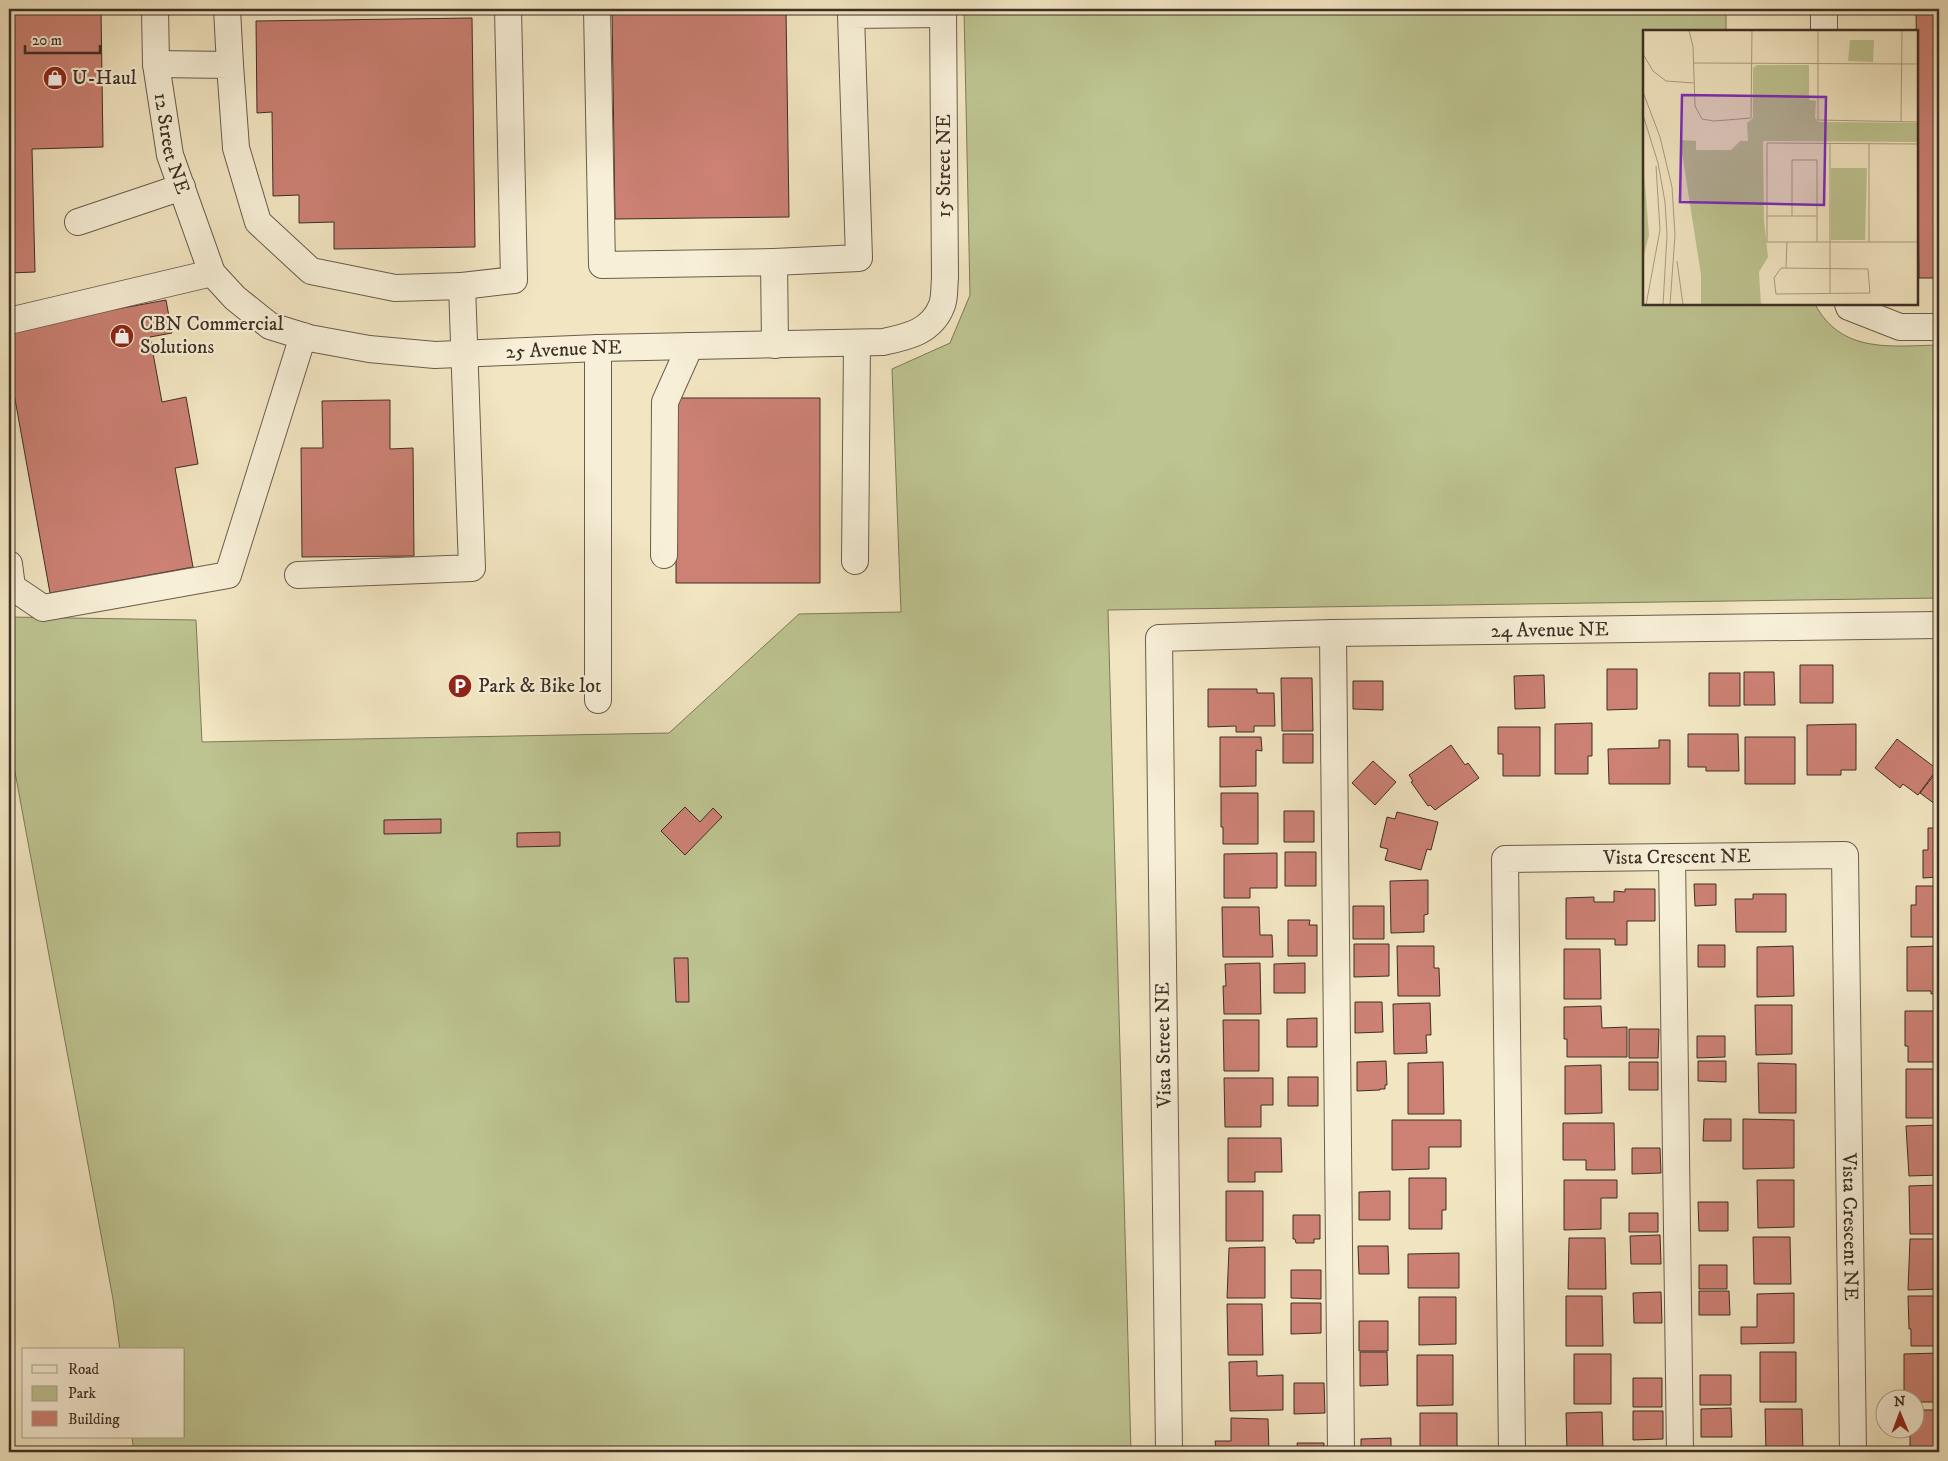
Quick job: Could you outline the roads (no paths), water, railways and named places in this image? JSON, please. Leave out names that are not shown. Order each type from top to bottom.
[{"type":"street","name":"12 Street NE","points":[[156,9],[156,64],[170,155],[212,274]]},
{"type":"street","points":[[226,9],[236,148],[258,222],[310,271],[395,288],[462,286],[514,280],[508,9]]},
{"type":"street","points":[[597,9],[602,266],[859,258],[851,15],[885,12],[943,12]]},
{"type":"street","points":[[1824,9],[1824,30]]},
{"type":"street","name":"15 Street NE","points":[[934,321],[943,304],[945,278],[943,12]]},
{"type":"street","points":[[156,64],[230,65]]},
{"type":"street","points":[[78,222],[182,187]]},
{"type":"street","points":[[774,262],[776,344]]},
{"type":"street","points":[[9,321],[212,274]]},
{"type":"street","name":"25 Avenue NE","points":[[212,274],[235,298],[270,326],[303,336],[368,349],[435,355],[598,348],[882,342],[910,337],[934,321]]},
{"type":"street","points":[[298,575],[472,568],[462,286]]},
{"type":"street","points":[[1848,305],[1900,327],[1939,327]]},
{"type":"street","points":[[9,564],[12,587],[43,608],[228,575],[303,336]]},
{"type":"street","points":[[855,561],[857,343]]},
{"type":"street","points":[[664,555],[665,402],[690,346]]},
{"type":"street","points":[[598,348],[598,700]]},
{"type":"street","name":"24 Avenue NE","points":[[1159,638],[1333,633],[1939,625]]},
{"type":"street","points":[[1333,633],[1341,1452]]},
{"type":"street","name":"Vista Street NE","points":[[1159,638],[1169,1452]]},
{"type":"street","name":"Vista Crescent NE","points":[[1512,1452],[1505,859],[1845,854],[1853,1452]]},
{"type":"street","points":[[1672,857],[1680,1452]]},
{"type":"place","name":"U-Haul","points":[[55,78]]},
{"type":"place","name":"CBN Commercial Solutions","points":[[122,336]]},
{"type":"place","name":"Park & Bike lot","points":[[460,686]]}]
